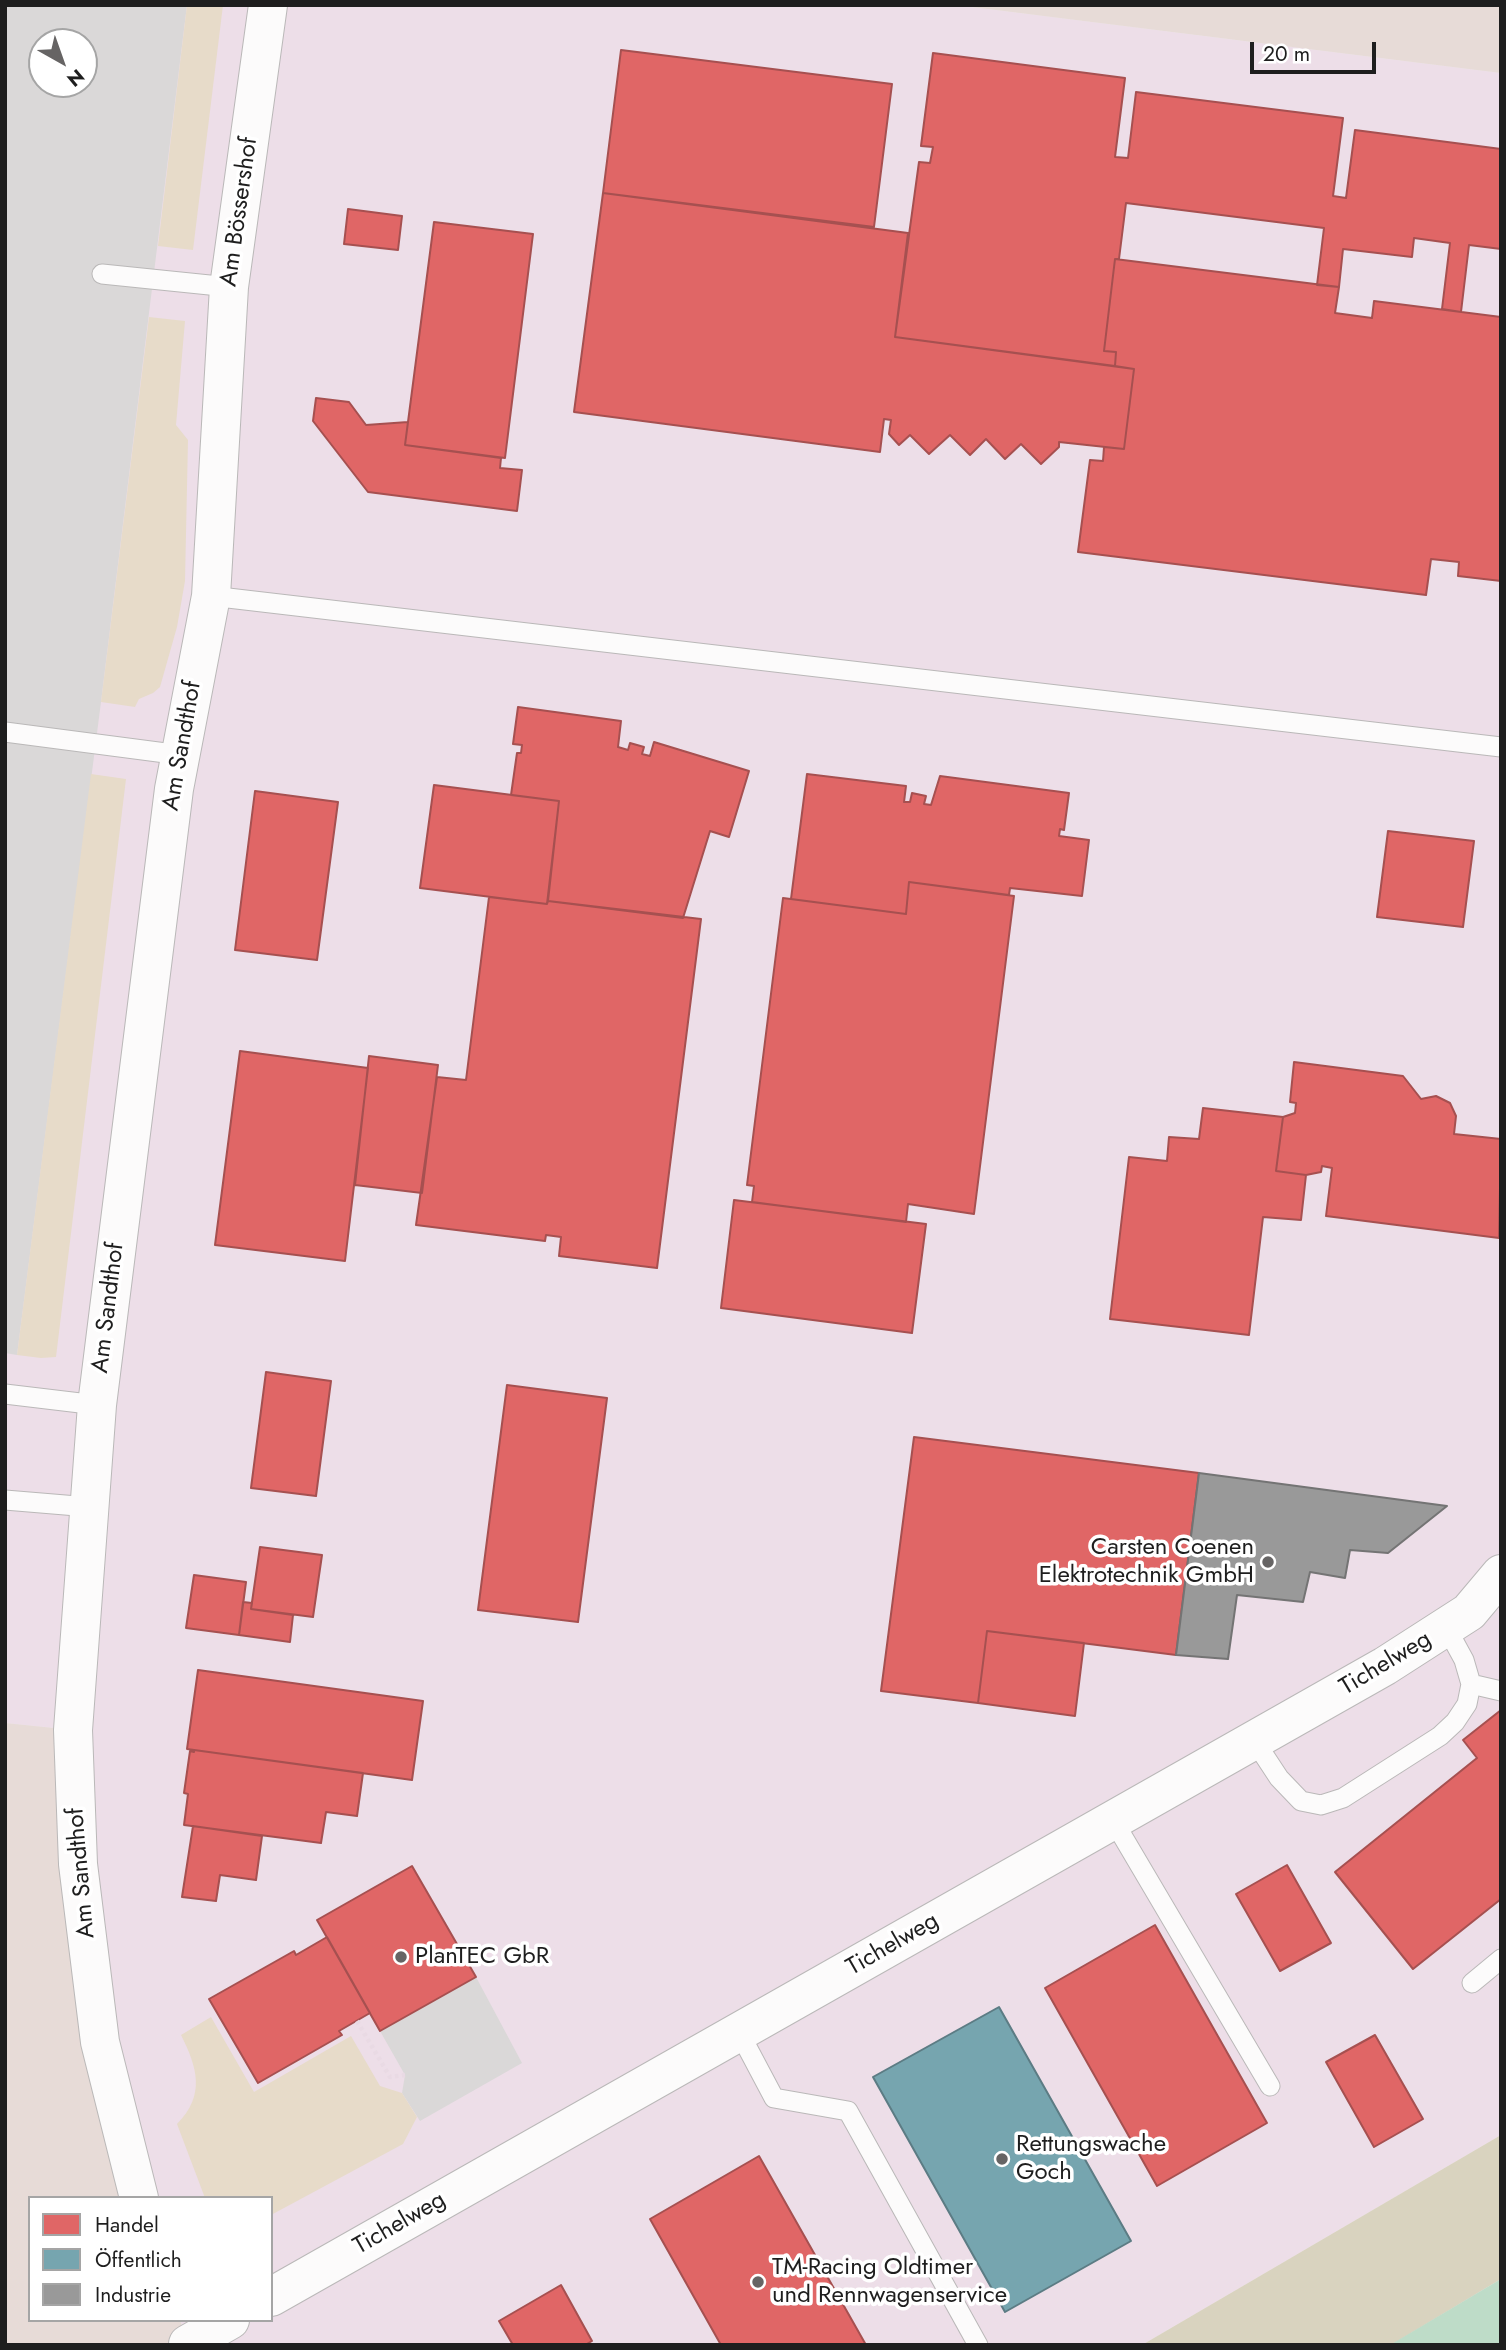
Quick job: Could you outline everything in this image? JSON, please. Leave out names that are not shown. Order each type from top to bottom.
[{"type":"street","name":"Am Bössershof","points":[[220,419],[229,287],[268,5]]},
{"type":"street","name":"Am Sandthof","points":[[138,2196],[100,2042],[78,1864],[73,1730],[97,1405],[174,789],[211,596],[220,419]]},
{"type":"street","name":"Tichelweg","points":[[273,2296],[1385,1666],[1469,1612],[1501,1574]]},
{"type":"street","points":[[186,2336],[224,2322]]},
{"type":"lane","points":[[102,274],[229,287]]},
{"type":"lane","points":[[211,596],[1501,747]]},
{"type":"lane","points":[[5,732],[181,755]]},
{"type":"lane","points":[[5,1394],[97,1405]]},
{"type":"lane","points":[[5,1500],[89,1507]]},
{"type":"lane","points":[[1254,1740],[1279,1778],[1301,1801],[1321,1805],[1343,1798],[1440,1736],[1455,1722],[1467,1704],[1471,1684],[1464,1660],[1446,1627]]},
{"type":"lane","points":[[1471,1684],[1501,1691]]},
{"type":"lane","points":[[1113,1820],[1270,2086]]},
{"type":"lane","points":[[1472,1983],[1501,1959]]},
{"type":"lane","points":[[739,2032],[774,2098],[848,2110],[978,2345]]},
{"type":"path","points":[[357,2021],[390,2077],[405,2076]]},
{"type":"shaded area","points":[[5,5],[956,5],[1501,73],[1501,2135],[1142,2345],[186,2345],[188,2343],[181,2322],[273,2322],[273,2196],[139,2196],[73,1730],[5,1723]]},
{"type":"shaded area","points":[[5,5],[187,5],[101,702],[17,1355],[5,1353]]},
{"type":"shaded area","points":[[187,5],[223,5],[193,250],[158,246]]},
{"type":"shaded area","points":[[956,5],[1501,5],[1501,73]]},
{"type":"shaded area","points":[[149,317],[185,321],[176,425],[188,440],[185,581],[177,627],[160,687],[139,699],[135,707],[101,702]]},
{"type":"shaded area","points":[[91,774],[126,779],[56,1357],[41,1358],[17,1355]]},
{"type":"shaded area","points":[[5,1723],[73,1730],[139,2196],[28,2196],[28,2322],[181,2322],[188,2344],[5,2345]]},
{"type":"shaded area","points":[[476,1977],[522,2063],[420,2121],[402,2093],[405,2075],[380,2031]]},
{"type":"shaded area","points":[[211,2017],[254,2092],[351,2036],[380,2086],[402,2093],[417,2117],[403,2144],[273,2214],[273,2196],[204,2196],[177,2124],[192,2102],[196,2081],[191,2058],[181,2035]]},
{"type":"shaded area","points":[[1501,2135],[1501,2279],[1391,2345],[1142,2345]]},
{"type":"shaded area","points":[[1501,2279],[1501,2345],[1390,2345]]},
{"type":"building: Handel","points":[[621,50],[892,84],[874,227],[603,193]]},
{"type":"building: Handel","points":[[933,53],[1125,78],[1115,157],[1128,158],[1136,92],[1343,118],[1333,196],[1346,198],[1355,130],[1501,149],[1501,249],[1469,245],[1461,312],[1442,309],[1450,243],[1414,238],[1412,257],[1343,249],[1339,287],[1317,285],[1324,228],[1126,203],[1119,259],[1115,259],[1104,351],[1116,352],[1115,366],[895,337],[919,162],[930,163],[933,147],[921,146]]},
{"type":"building: Handel","points":[[603,193],[908,233],[895,337],[1134,369],[1124,449],[1059,442],[1059,447],[1041,464],[1021,444],[1005,459],[986,439],[970,455],[950,435],[929,454],[910,435],[899,445],[889,434],[891,420],[884,419],[880,452],[574,412]]},
{"type":"building: Handel","points":[[348,209],[402,216],[398,250],[344,244]]},
{"type":"building: Handel","points":[[434,222],[533,234],[505,458],[405,445]]},
{"type":"building: Handel","points":[[1115,259],[1339,287],[1335,313],[1372,318],[1374,301],[1501,317],[1501,581],[1458,576],[1459,562],[1431,559],[1426,595],[1078,552],[1090,460],[1103,461],[1104,447],[1124,449],[1134,369],[1115,366],[1116,352],[1104,351]]},
{"type":"building: Handel","points":[[316,398],[349,402],[366,425],[408,422],[405,445],[501,458],[500,468],[522,470],[517,511],[368,492],[313,421]]},
{"type":"building: Handel","points":[[518,707],[621,721],[618,747],[628,750],[630,743],[644,747],[642,754],[650,756],[654,742],[749,771],[729,837],[710,831],[683,918],[548,901],[559,801],[511,795],[517,753],[521,753],[522,745],[513,744]]},
{"type":"building: Handel","points":[[807,774],[906,786],[904,802],[910,802],[912,793],[926,796],[924,804],[931,805],[940,776],[1069,793],[1064,830],[1060,829],[1059,836],[1089,840],[1082,896],[1010,888],[1009,895],[909,882],[906,914],[791,899]]},
{"type":"building: Handel","points":[[434,785],[559,801],[547,904],[420,888]]},
{"type":"building: Handel","points":[[255,791],[338,802],[317,960],[235,950]]},
{"type":"building: Handel","points":[[1388,831],[1474,841],[1463,927],[1377,917]]},
{"type":"building: Handel","points":[[909,882],[1014,896],[974,1214],[908,1204],[906,1222],[752,1202],[754,1186],[747,1185],[783,898],[906,914]]},
{"type":"building: Handel","points":[[489,897],[547,904],[548,901],[701,919],[657,1268],[559,1256],[561,1237],[546,1235],[545,1241],[416,1225],[437,1077],[466,1080]]},
{"type":"building: Handel","points":[[240,1051],[368,1068],[345,1261],[215,1245]]},
{"type":"building: Handel","points":[[369,1056],[438,1065],[422,1193],[355,1185]]},
{"type":"building: Handel","points":[[1294,1062],[1403,1076],[1421,1099],[1436,1096],[1450,1103],[1456,1116],[1454,1134],[1501,1139],[1499,1238],[1326,1216],[1332,1168],[1322,1166],[1321,1172],[1306,1175],[1276,1171],[1283,1117],[1295,1113],[1296,1103],[1290,1102]]},
{"type":"building: Handel","points":[[1203,1108],[1283,1117],[1276,1171],[1306,1175],[1301,1220],[1263,1217],[1249,1335],[1110,1319],[1129,1157],[1167,1161],[1169,1137],[1199,1139]]},
{"type":"building: Handel","points":[[734,1200],[926,1224],[912,1333],[721,1308]]},
{"type":"building: Handel","points":[[266,1372],[331,1381],[316,1496],[251,1488]]},
{"type":"building: Handel","points":[[507,1385],[607,1398],[578,1622],[478,1610]]},
{"type":"building: Handel","points":[[914,1437],[1199,1473],[1176,1655],[987,1631],[978,1703],[881,1691]]},
{"type":"building: Handel","points":[[260,1547],[322,1555],[313,1617],[251,1609]]},
{"type":"building: Handel","points":[[194,1575],[246,1582],[239,1635],[186,1628]]},
{"type":"building: Handel","points":[[243,1602],[252,1603],[251,1609],[293,1615],[290,1642],[239,1635]]},
{"type":"building: Handel","points":[[987,1631],[1084,1643],[1075,1716],[978,1703]]},
{"type":"building: Handel","points":[[198,1670],[423,1701],[412,1780],[187,1749]]},
{"type":"building: Handel","points":[[1501,1710],[1501,1899],[1413,1969],[1335,1872],[1477,1758],[1463,1740]]},
{"type":"building: Handel","points":[[190,1751],[363,1773],[357,1816],[326,1812],[321,1843],[184,1825],[188,1794],[184,1793]]},
{"type":"building: Handel","points":[[193,1826],[262,1836],[256,1880],[220,1875],[216,1901],[182,1897]]},
{"type":"building: Handel","points":[[1287,1865],[1331,1943],[1280,1971],[1236,1894]]},
{"type":"building: Handel","name":"PlanTEC GbR","points":[[412,1866],[476,1977],[380,2031],[317,1920]]},
{"type":"building: Handel","points":[[1155,1925],[1267,2123],[1157,2186],[1045,1988]]},
{"type":"building: Handel","points":[[327,1937],[370,2013],[339,2031],[342,2035],[258,2083],[209,1999],[294,1951],[296,1955]]},
{"type":"building: Handel","points":[[1375,2035],[1423,2119],[1374,2147],[1326,2062]]},
{"type":"building: Handel","name":"TM-Racing Oldtimer und Rennwagenservice","points":[[759,2156],[866,2345],[721,2345],[650,2219]]},
{"type":"building: Handel","points":[[561,2285],[592,2341],[585,2345],[513,2345],[499,2321]]},
{"type":"building: Öffentlich","name":"Rettungswache Goch","points":[[999,2007],[1131,2241],[1005,2312],[873,2077]]},
{"type":"building: Industrie","name":"Carsten Coenen Elektrotechnik GmbH","points":[[1199,1473],[1447,1506],[1388,1553],[1350,1550],[1345,1578],[1310,1572],[1303,1602],[1237,1595],[1228,1659],[1176,1655]]},
{"type":"place","name":"Carsten Coenen Elektrotechnik GmbH","points":[[1268,1562]]},
{"type":"place","name":"PlanTEC GbR","points":[[401,1957]]},
{"type":"place","name":"Rettungswache Goch","points":[[1002,2159]]},
{"type":"place","name":"TM-Racing Oldtimer und Rennwagenservice","points":[[758,2282]]}]
